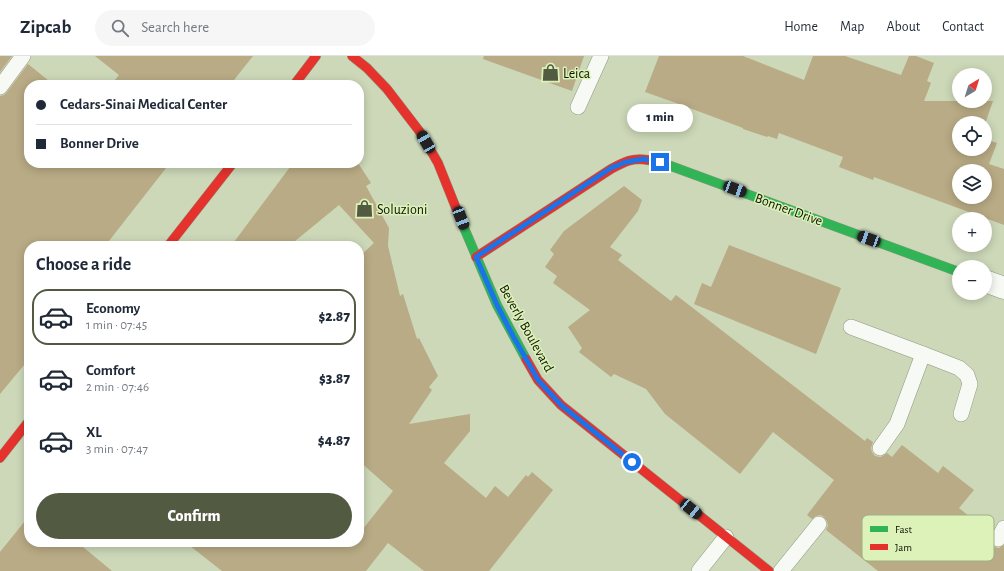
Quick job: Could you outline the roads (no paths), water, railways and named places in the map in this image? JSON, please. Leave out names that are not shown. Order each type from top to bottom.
[{"type":"street","points":[[298,80],[316,56]]},
{"type":"street","name":"Beverly Boulevard","points":[[352,56],[367,68],[387,90],[420,132],[438,163],[497,305],[538,380],[561,405],[769,571]]},
{"type":"street","name":"Bonner Drive","points":[[476,257],[611,168],[626,162],[643,159],[660,162],[952,269]]},
{"type":"street","points":[[172,241],[230,168]]},
{"type":"street","points":[[992,284],[1004,288]]},
{"type":"street","points":[[0,458],[24,427]]},
{"type":"lane","points":[[0,86],[23,56]]},
{"type":"lane","points":[[578,107],[600,56]]},
{"type":"lane","points":[[851,327],[959,368],[966,375],[970,384],[960,414]]},
{"type":"lane","points":[[880,448],[897,424],[924,354]]},
{"type":"lane","points":[[781,571],[819,524]]},
{"type":"lane","points":[[699,571],[726,537]]},
{"type":"place","name":"Leica","points":[[550,73]]},
{"type":"place","name":"Soluzioni","points":[[364,209]]}]
